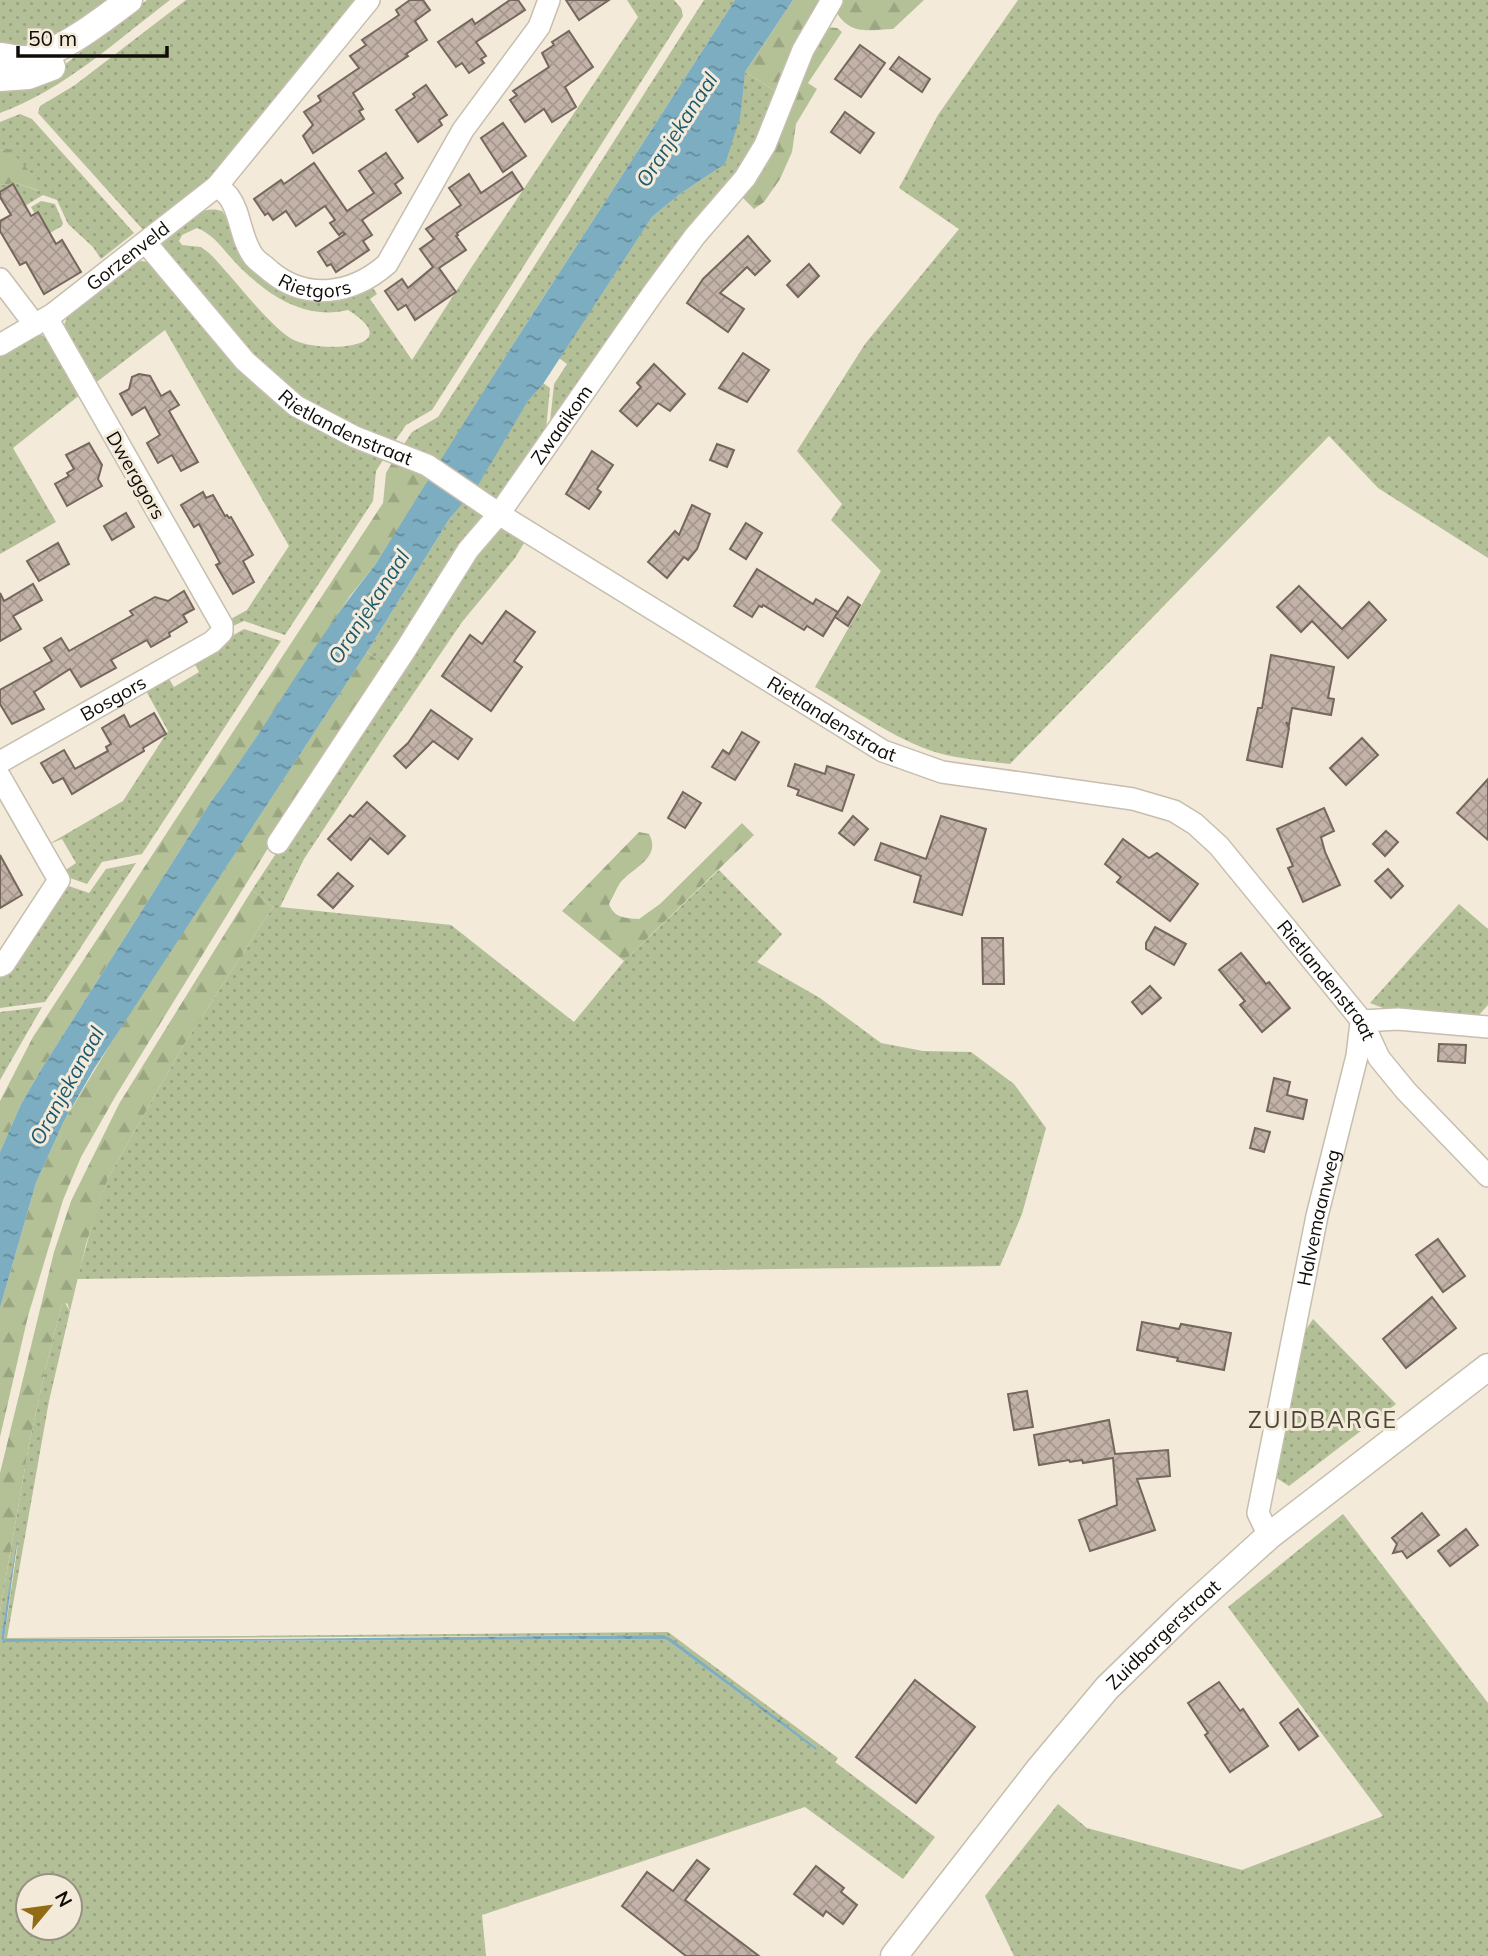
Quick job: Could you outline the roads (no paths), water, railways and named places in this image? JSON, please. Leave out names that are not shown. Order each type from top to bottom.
[{"type":"street","points":[[0,56],[25,60],[42,55],[96,25],[129,0]]},
{"type":"street","points":[[217,186],[369,0]]},
{"type":"street","name":"Rietgors","points":[[217,186],[230,198],[242,234],[255,258],[278,277],[299,288],[330,292],[359,284],[387,264],[463,130],[539,27],[549,0]]},
{"type":"street","name":"Zwaaikom","points":[[278,843],[468,550],[499,514],[695,236],[745,178],[765,145],[803,50],[832,0]]},
{"type":"street","points":[[0,78],[28,76],[57,64],[71,54],[96,25]]},
{"type":"street","name":"Gorzenveld","points":[[0,345],[41,321],[217,186]]},
{"type":"street","name":"Rietlandenstraat","points":[[146,243],[245,361],[296,406],[355,437],[427,465],[499,514],[883,751],[942,772],[1133,799],[1174,811],[1195,824],[1219,846],[1362,1021],[1379,1058],[1406,1091],[1488,1176]]},
{"type":"street","points":[[0,279],[41,321]]},
{"type":"street","name":"Dwerggors","points":[[41,321],[222,625],[222,632]]},
{"type":"street","name":"Bosgors","points":[[0,762],[212,642],[222,632]]},
{"type":"street","points":[[0,777],[59,880],[0,966]]},
{"type":"street","points":[[1362,1021],[1398,1019],[1488,1027]]},
{"type":"street","name":"Halvemaanweg","points":[[1269,1536],[1258,1513],[1317,1216],[1357,1056],[1362,1021]]},
{"type":"street","name":"Zuidbargerstraat","points":[[894,1956],[1040,1768],[1107,1688],[1269,1536],[1488,1367]]},
{"type":"water","name":"Oranjekanaal","points":[[735,0],[793,0],[745,72],[740,118],[725,164],[680,194],[652,217],[543,384],[528,401],[478,485],[450,518],[367,652],[94,1069],[64,1121],[36,1183],[0,1308],[0,1152],[21,1104],[210,803],[332,623],[375,565],[512,346]]},
{"type":"water","points":[[18,1535],[4,1639],[662,1635],[670,1638],[817,1748],[816,1750],[667,1640],[662,1639],[3,1642],[1,1638]]},
{"type":"district","name":"ZUIDBARGE","points":[[1323,1420]]}]
